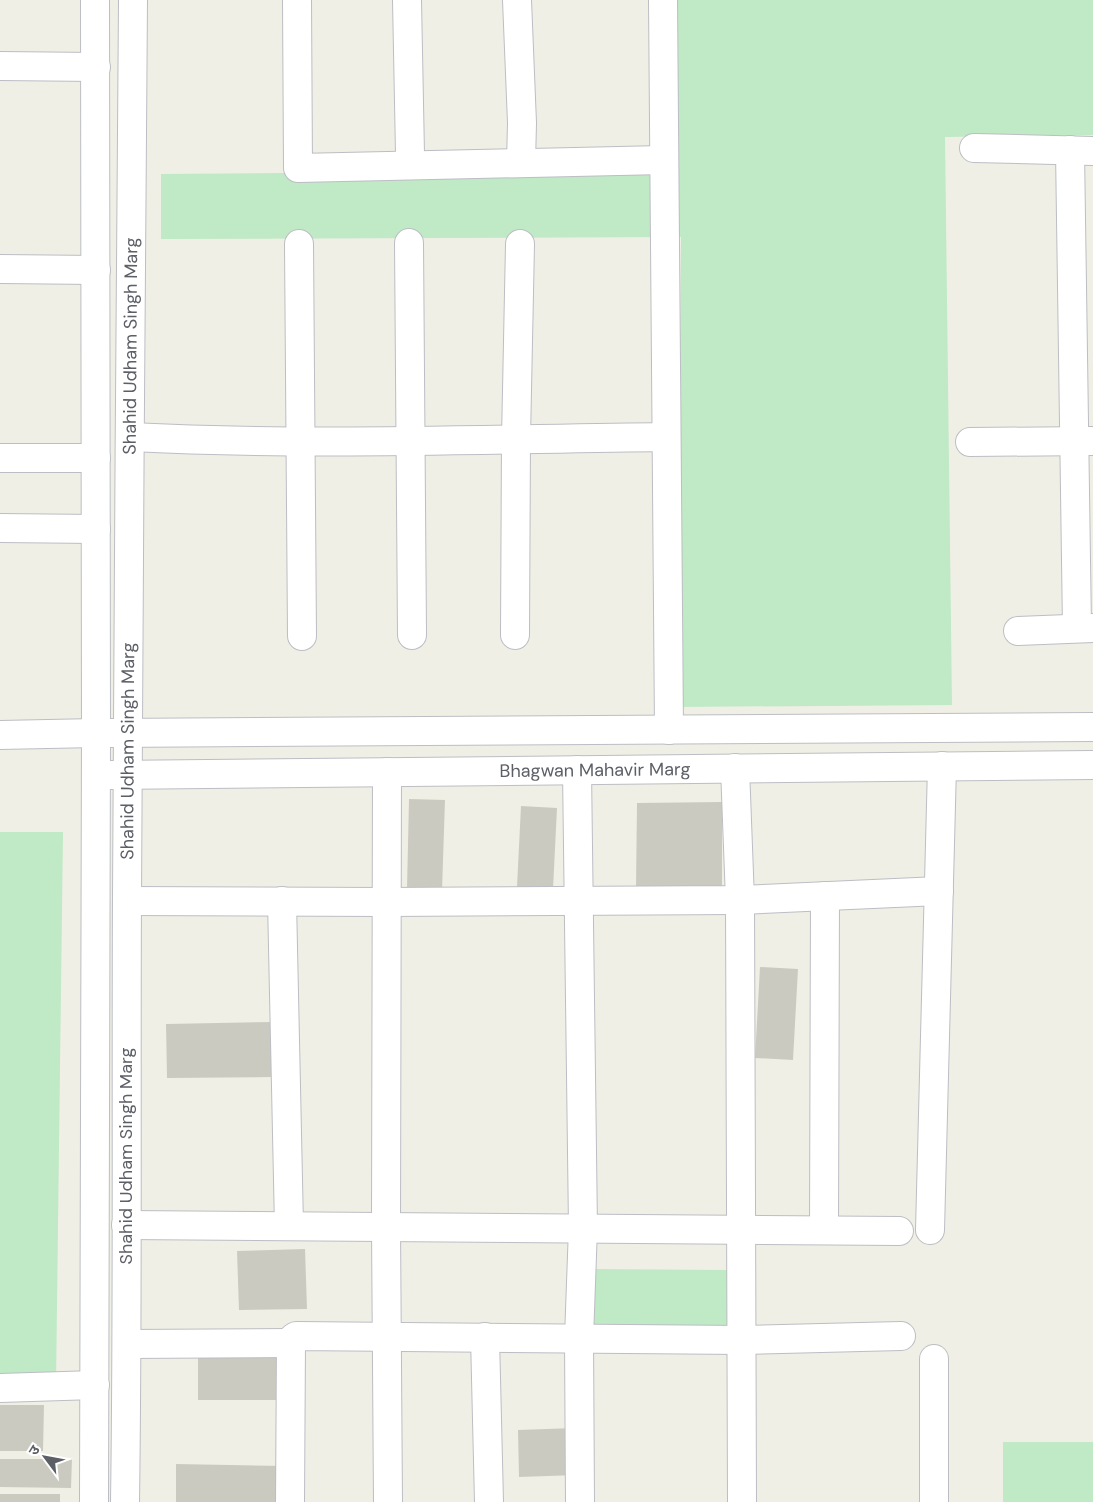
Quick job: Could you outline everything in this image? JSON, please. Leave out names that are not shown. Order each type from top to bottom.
[{"type":"street","name":"Shahid Udham Singh Marg","points":[[94,1502],[96,0]]},
{"type":"street","name":"Shahid Udham Singh Marg","points":[[125,1502],[127,1344],[127,733],[133,0]]},
{"type":"street","points":[[297,0],[298,168],[663,160]]},
{"type":"street","points":[[407,0],[410,154]]},
{"type":"street","points":[[517,0],[522,123],[521,162]]},
{"type":"street","points":[[663,0],[669,730]]},
{"type":"street","points":[[0,66],[96,67]]},
{"type":"street","points":[[974,148],[1082,151],[1085,628],[1018,631]]},
{"type":"street","points":[[409,243],[412,636]]},
{"type":"street","points":[[299,244],[302,636]]},
{"type":"street","points":[[515,635],[516,439],[520,244]]},
{"type":"street","points":[[0,269],[96,270]]},
{"type":"street","points":[[130,437],[191,441],[300,442],[666,437]]},
{"type":"street","points":[[970,442],[1083,441]]},
{"type":"street","points":[[0,458],[96,458]]},
{"type":"street","points":[[0,528],[96,529]]},
{"type":"street","points":[[0,735],[1093,726]]},
{"type":"street","name":"Bhagwan Mahavir Marg","points":[[96,775],[1093,765]]},
{"type":"street","points":[[930,1230],[942,766]]},
{"type":"street","points":[[735,768],[740,900],[742,1502]]},
{"type":"street","points":[[577,770],[583,1228],[579,1338],[580,1502]]},
{"type":"street","points":[[387,772],[386,1227],[388,1502]]},
{"type":"street","points":[[127,901],[740,900],[939,891]]},
{"type":"street","points":[[824,1230],[825,896]]},
{"type":"street","points":[[282,901],[289,1226]]},
{"type":"street","points":[[126,1225],[899,1231]]},
{"type":"street","points":[[290,1502],[291,1343],[293,1338],[300,1335],[742,1340],[901,1336]]},
{"type":"street","points":[[485,1337],[489,1502]]},
{"type":"street","points":[[127,1344],[291,1343]]},
{"type":"street","points":[[934,1359],[934,1502]]},
{"type":"street","points":[[0,1388],[95,1385]]},
{"type":"green space","points":[[676,0],[1093,0],[1093,135],[945,137],[952,705],[678,707],[681,237],[161,239],[161,174],[677,170]]},
{"type":"green space","points":[[0,832],[63,832],[56,1384],[0,1385]]},
{"type":"green space","points":[[593,1269],[728,1270],[727,1327],[592,1327]]},
{"type":"green space","points":[[1003,1442],[1093,1442],[1093,1502],[1003,1502]]},
{"type":"building","points":[[409,799],[445,800],[442,891],[407,889]]},
{"type":"building","points":[[722,802],[722,895],[636,887],[637,803]]},
{"type":"building","points":[[521,806],[557,808],[553,889],[517,887]]},
{"type":"building","points":[[760,967],[798,969],[793,1060],[755,1058]]},
{"type":"building","points":[[274,1022],[274,1077],[167,1078],[166,1024]]},
{"type":"building","points":[[305,1249],[307,1309],[239,1310],[237,1251]]},
{"type":"building","points":[[198,1348],[287,1348],[287,1400],[198,1400]]},
{"type":"building","points":[[0,1405],[44,1405],[43,1451],[0,1451]]},
{"type":"building","points":[[575,1428],[577,1475],[519,1477],[518,1430]]},
{"type":"building","points":[[0,1459],[72,1459],[71,1488],[0,1487]]},
{"type":"building","points":[[176,1464],[282,1466],[281,1502],[176,1502]]},
{"type":"building","points":[[0,1494],[60,1494],[60,1502],[0,1502]]}]
